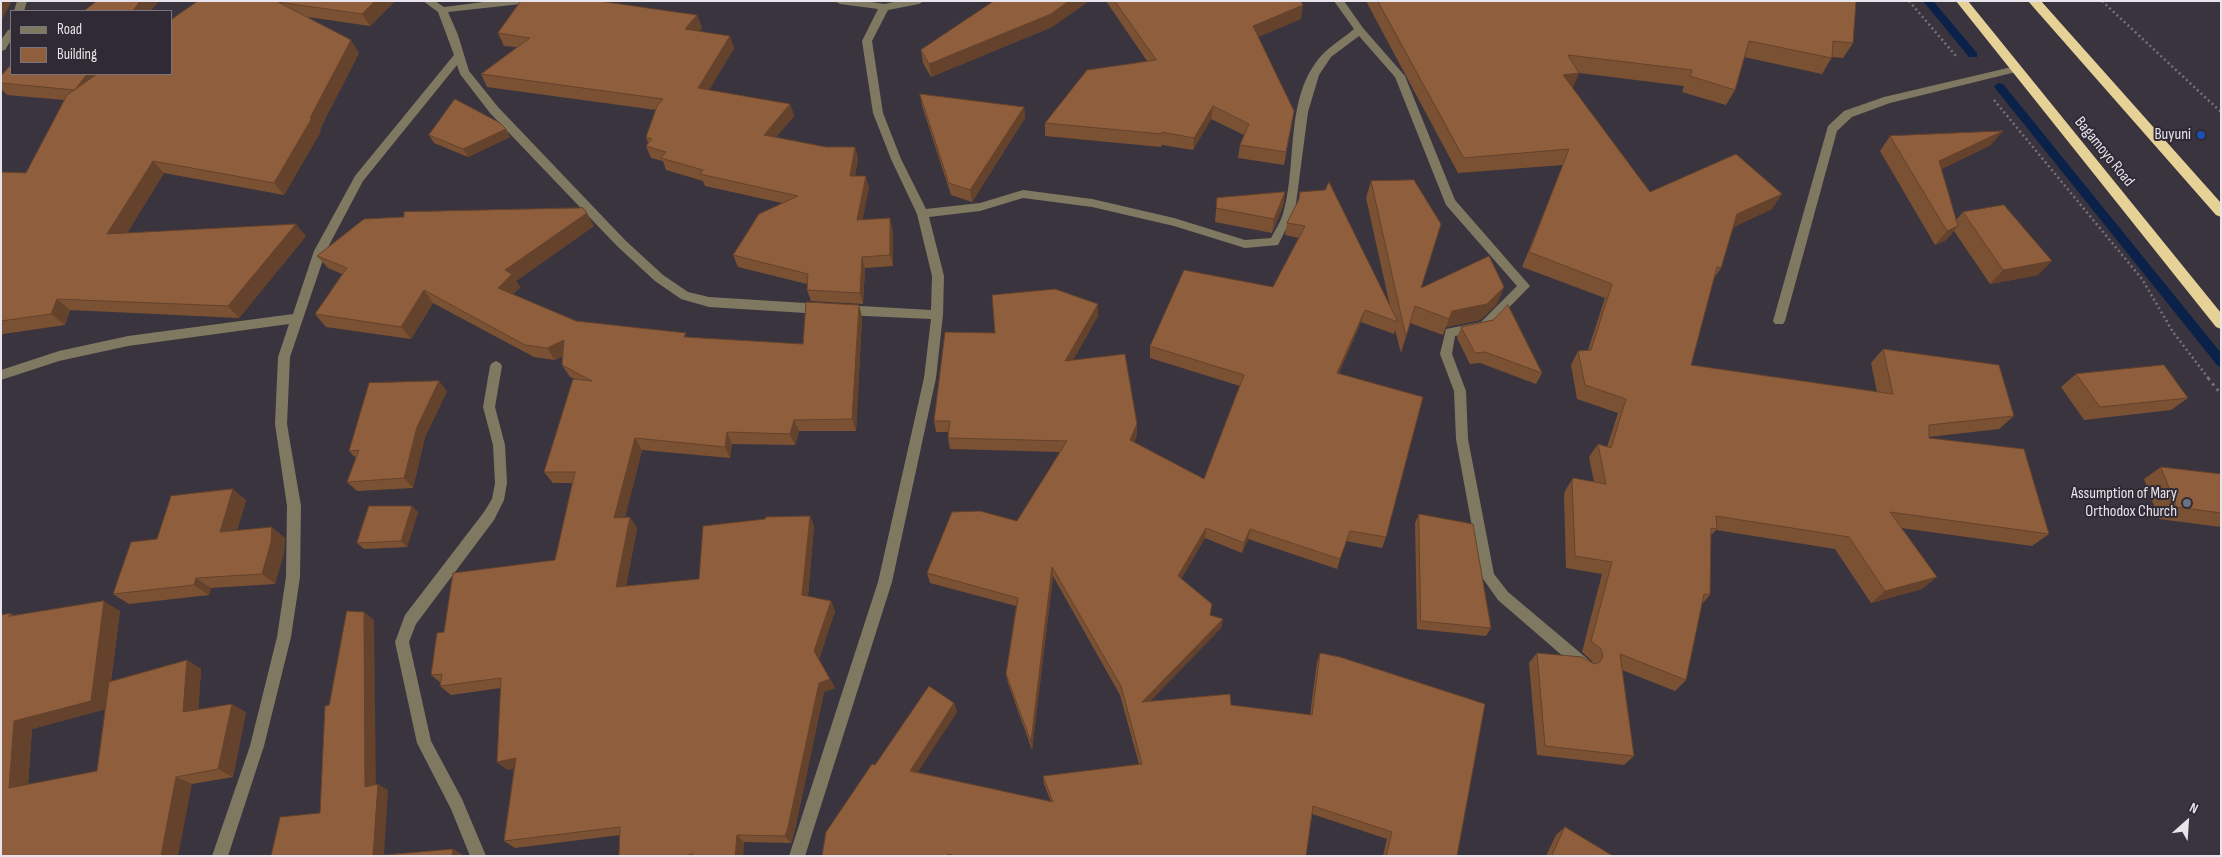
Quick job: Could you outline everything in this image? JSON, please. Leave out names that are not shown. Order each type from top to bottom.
[{"type":"highway","name":"Bagamoyo Road","points":[[1962,1],[2221,323]]},
{"type":"highway","points":[[2034,1],[2221,212]]},
{"type":"street","points":[[428,1],[442,10],[453,35],[464,72],[494,110],[622,243],[659,278],[685,296],[709,302],[937,315]]},
{"type":"street","points":[[442,10],[521,1]]},
{"type":"street","points":[[840,1],[884,8],[919,1]]},
{"type":"street","points":[[1339,1],[1360,30],[1400,76],[1450,202],[1524,286],[1484,326],[1450,332],[1446,354],[1460,391],[1462,439],[1488,576],[1503,596],[1585,666]]},
{"type":"street","points":[[797,856],[885,582],[930,378],[937,315],[938,276],[923,214],[896,158],[878,113],[867,41],[884,8]]},
{"type":"street","points":[[923,214],[980,207],[1023,194],[1092,202],[1174,222],[1245,244],[1274,242],[1289,214],[1294,193],[1296,149],[1312,77],[1325,58],[1360,30]]},
{"type":"street","points":[[1,48],[10,34]]},
{"type":"street","points":[[220,856],[257,746],[284,637],[293,576],[294,506],[282,424],[284,358],[320,252],[359,179],[459,56]]},
{"type":"street","points":[[1779,321],[1832,129],[1848,114],[1888,100],[2016,69]]},
{"type":"street","points":[[1,376],[59,356],[128,342],[297,318]]},
{"type":"street","points":[[478,856],[457,804],[424,743],[402,642],[410,620],[490,516],[498,500],[501,483],[499,445],[489,407],[496,366]]},
{"type":"path","points":[[1909,1],[2142,279],[2173,332],[2221,394]]},
{"type":"path","points":[[2102,1],[2221,112]]},
{"type":"building","points":[[97,1],[140,1],[134,10],[85,10]]},
{"type":"building","points":[[198,1],[375,1],[362,14],[278,2],[351,40],[310,118],[312,118],[274,183],[153,161],[107,234],[296,224],[228,306],[57,299],[51,314],[1,321],[1,172],[26,173],[67,95],[96,75],[172,75],[172,19]]},
{"type":"building","points":[[521,1],[599,1],[697,15],[685,29],[730,36],[698,88],[790,104],[764,135],[826,147],[855,147],[850,176],[866,176],[857,220],[890,218],[890,255],[862,257],[860,293],[807,290],[808,274],[733,255],[759,214],[798,196],[700,174],[703,170],[661,158],[666,152],[646,146],[652,139],[646,137],[657,106],[663,99],[481,74],[530,38],[498,33]]},
{"type":"building","points":[[994,1],[1069,1],[1051,14],[929,64],[921,50]]},
{"type":"building","points":[[1115,1],[1301,1],[1303,5],[1253,26],[1294,111],[1286,152],[1240,145],[1249,124],[1213,106],[1194,138],[1162,132],[1162,134],[1045,123],[1087,70],[1156,60]]},
{"type":"building","points":[[1378,1],[1856,1],[1853,43],[1833,41],[1832,58],[1749,41],[1735,90],[1690,76],[1692,70],[1568,55],[1579,73],[1563,75],[1650,192],[1736,154],[1782,194],[1737,214],[1721,268],[1717,267],[1691,365],[1893,394],[1883,349],[1999,365],[2014,416],[1929,425],[1929,438],[2024,449],[2049,534],[1890,512],[1937,577],[1885,591],[1849,537],[1716,516],[1717,529],[1711,528],[1710,595],[1704,594],[1686,680],[1620,654],[1634,756],[1545,746],[1537,653],[1582,657],[1594,664],[1600,662],[1603,656],[1601,649],[1591,641],[1612,562],[1575,556],[1572,482],[1573,478],[1606,484],[1598,444],[1611,448],[1626,399],[1585,385],[1578,351],[1591,350],[1612,284],[1529,252],[1569,149],[1464,158]]},
{"type":"building","points":[[10,66],[10,75],[86,75],[75,90],[1,83],[1,76]]},
{"type":"building","points":[[920,94],[1024,107],[970,190],[949,183]]},
{"type":"building","points":[[455,99],[500,123],[506,129],[463,149],[429,135]]},
{"type":"building","points":[[2003,131],[1939,161],[1958,226],[1947,231],[1890,136]]},
{"type":"building","points":[[1414,180],[1441,224],[1421,288],[1489,256],[1504,287],[1487,304],[1452,311],[1449,319],[1415,306],[1406,337],[1371,181]]},
{"type":"building","points":[[1329,182],[1398,322],[1365,310],[1337,373],[1423,397],[1386,537],[1350,531],[1340,559],[1250,529],[1244,543],[1206,528],[1178,576],[1212,604],[1210,615],[1223,619],[1142,702],[1230,694],[1231,705],[1312,715],[1320,653],[1340,657],[1485,704],[1457,856],[1386,856],[1392,832],[1313,806],[1306,856],[956,856],[948,854],[947,856],[822,856],[826,832],[872,764],[875,765],[929,686],[954,703],[910,771],[1053,802],[1043,776],[1142,764],[1121,686],[1052,567],[1031,742],[1006,674],[1018,598],[927,573],[952,512],[980,511],[1017,521],[1067,441],[948,438],[950,421],[934,421],[945,332],[995,333],[992,295],[1055,289],[1098,304],[1065,361],[1125,354],[1137,424],[1130,440],[1204,479],[1244,375],[1150,346],[1184,270],[1273,287],[1305,226],[1287,223],[1299,199],[1300,192],[1325,190]]},
{"type":"building","points":[[1285,192],[1274,219],[1216,208],[1217,198]]},
{"type":"building","points":[[2004,205],[2052,261],[2003,270],[1963,212]]},
{"type":"building","points":[[583,208],[587,213],[505,270],[512,274],[498,288],[576,321],[686,333],[684,337],[803,344],[806,302],[859,305],[852,419],[794,420],[790,434],[727,432],[725,447],[635,438],[614,518],[630,517],[616,587],[699,579],[703,526],[765,519],[766,517],[810,516],[802,595],[831,601],[814,651],[830,679],[819,683],[785,836],[737,835],[735,856],[692,856],[693,854],[684,856],[619,856],[620,827],[504,841],[516,758],[497,762],[501,678],[440,686],[442,674],[431,675],[437,633],[444,632],[453,573],[555,560],[575,472],[544,472],[573,379],[592,381],[562,365],[564,340],[547,348],[525,345],[424,290],[401,327],[315,314],[347,268],[317,256],[364,219],[404,217],[404,212]]},
{"type":"building","points":[[1508,305],[1542,373],[1485,352],[1475,353],[1461,327],[1493,320]]},
{"type":"building","points":[[2164,365],[2188,398],[2100,407],[2076,374]]},
{"type":"building","points":[[439,381],[417,427],[404,478],[347,482],[359,450],[349,451],[369,383]]},
{"type":"building","points":[[2161,467],[2221,474],[2221,513],[2177,507]]},
{"type":"building","points":[[233,489],[220,532],[272,527],[271,542],[262,574],[196,578],[194,585],[113,594],[131,542],[157,539],[171,496]]},
{"type":"building","points":[[369,506],[412,506],[401,541],[357,543]]},
{"type":"building","points":[[1419,514],[1473,524],[1491,628],[1421,621]]},
{"type":"building","points":[[104,601],[91,701],[14,721],[9,788],[97,771],[109,682],[187,660],[183,712],[232,704],[218,769],[176,777],[161,856],[1,856],[1,615],[10,613],[9,616]]},
{"type":"building","points":[[347,611],[364,612],[365,787],[378,784],[373,856],[271,856],[280,817],[320,813],[325,706],[329,705]]},
{"type":"building","points":[[1565,827],[1613,856],[1552,856]]},
{"type":"building","points":[[453,849],[452,856],[373,856]]},
{"type":"waterway","points":[[1928,1],[1973,55]]},
{"type":"waterway","points":[[1999,86],[2221,362]]},
{"type":"place","name":"Buyuni","points":[[2201,135]]},
{"type":"place","name":"Assumption of Mary Orthodox Church","points":[[2187,503]]}]
